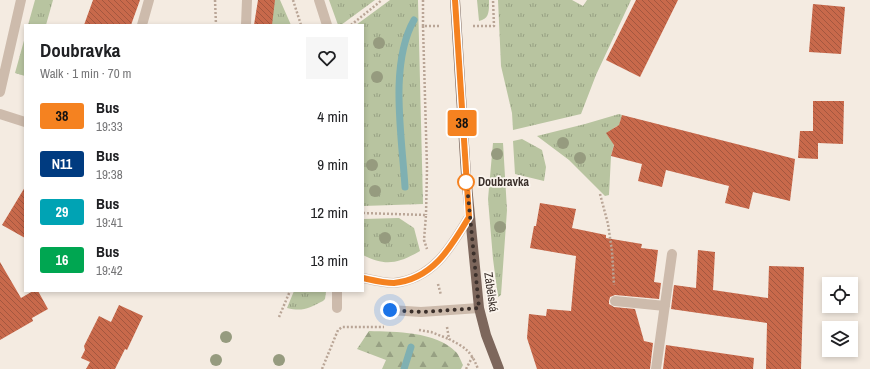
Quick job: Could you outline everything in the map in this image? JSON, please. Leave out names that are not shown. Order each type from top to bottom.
[{"type":"main road","name":"Zábělská","points":[[455,0],[469,217],[479,308],[486,335],[499,369]]},
{"type":"street","points":[[0,92],[21,0]]},
{"type":"street","points":[[142,24],[148,0]]},
{"type":"street","points":[[246,24],[247,0]]},
{"type":"street","points":[[318,0],[327,24]]},
{"type":"street","points":[[0,114],[24,122]]},
{"type":"street","points":[[364,278],[393,283],[417,277],[433,267],[450,248],[469,217]]},
{"type":"street","points":[[656,369],[672,254]]},
{"type":"street","points":[[337,292],[337,308]]},
{"type":"street","points":[[615,301],[665,306]]},
{"type":"street","points":[[390,310],[421,312],[479,308]]},
{"type":"path","points":[[214,0],[216,24]]},
{"type":"path","points":[[292,0],[301,24]]},
{"type":"path","points":[[352,24],[382,0]]},
{"type":"path","points":[[493,0],[494,26]]},
{"type":"path","points":[[423,26],[427,168],[426,215]]},
{"type":"path","points":[[600,194],[608,224],[612,251],[615,301]]},
{"type":"path","points":[[279,317],[290,292]]},
{"type":"path","points":[[322,369],[338,330],[342,327],[385,327]]},
{"type":"path","points":[[418,330],[431,332],[449,339]]},
{"type":"green space","points":[[35,0],[53,0],[46,24],[28,24]]},
{"type":"green space","points":[[268,0],[280,0],[291,24],[265,24]]},
{"type":"green space","points":[[329,0],[375,0],[342,24],[338,24]]},
{"type":"green space","points":[[390,0],[418,0],[423,204],[364,206],[364,24],[357,24]]},
{"type":"green space","points":[[477,0],[489,0],[488,14],[483,20],[479,21]]},
{"type":"green space","points":[[498,0],[572,0],[583,6],[587,0],[631,0],[596,75],[581,114],[513,130],[512,113],[501,66]]},
{"type":"green space","points":[[24,41],[24,76],[15,73]]},
{"type":"green space","points":[[619,114],[622,115],[619,126],[609,131],[615,140],[611,156],[609,195],[605,196],[569,160],[537,136],[585,124]]},
{"type":"green space","points":[[522,139],[542,150],[546,167],[544,181],[515,174],[513,141]]},
{"type":"green space","points":[[493,143],[503,143],[507,210],[501,295],[498,297],[488,199]]},
{"type":"green space","points":[[399,218],[414,228],[420,251],[399,261],[392,262],[379,261],[364,256],[364,219]]},
{"type":"green space","points":[[294,292],[326,292],[325,299],[323,301],[306,309],[297,310],[287,308]]},
{"type":"green space","points":[[369,331],[426,336],[447,345],[456,352],[463,365],[461,369],[382,369],[386,360],[357,349]]},
{"type":"building","points":[[93,0],[140,0],[131,24],[84,24]]},
{"type":"building","points":[[258,0],[275,0],[272,24],[254,24]]},
{"type":"building","points":[[636,0],[678,0],[640,77],[606,60]]},
{"type":"building","points":[[813,4],[845,7],[841,54],[809,52]]},
{"type":"building","points":[[813,101],[844,101],[843,144],[818,143],[818,159],[798,158],[800,131],[813,131]]},
{"type":"building","points":[[622,115],[795,159],[790,201],[753,192],[749,209],[725,203],[729,186],[666,170],[662,187],[638,181],[642,164],[611,156],[614,145],[606,133],[619,125]]},
{"type":"building","points":[[24,189],[24,237],[2,225]]},
{"type":"building","points":[[540,203],[576,209],[572,228],[606,235],[606,238],[642,244],[641,248],[658,250],[654,282],[661,283],[659,299],[615,295],[610,297],[609,301],[609,304],[614,307],[635,309],[644,341],[653,343],[650,369],[537,369],[527,338],[529,314],[546,316],[547,309],[571,311],[576,256],[530,248]]},
{"type":"building","points":[[698,250],[715,252],[713,290],[768,298],[769,266],[804,267],[801,369],[766,369],[767,323],[671,309],[674,285],[696,288]]},
{"type":"building","points":[[0,262],[21,298],[31,292],[39,292],[48,309],[32,318],[33,321],[0,340]]},
{"type":"building","points":[[119,305],[143,316],[127,350],[125,349],[115,369],[86,369],[90,362],[81,358],[85,350],[84,346],[99,316],[111,322]]},
{"type":"building","points":[[666,345],[754,358],[753,369],[663,369]]},
{"type":"waterway","points":[[405,187],[400,124],[399,79],[406,38],[414,20]]},
{"type":"waterway","points":[[404,369],[411,347]]},
{"type":"bus line","name":"38","points":[[364,278],[393,283],[417,277],[433,267],[450,248],[469,217],[455,0]]},
{"type":"place","name":"Doubravka","points":[[466,182]]},
{"type":"route","points":[[390,310],[421,312],[445,309],[479,308],[466,175],[466,182]]}]
